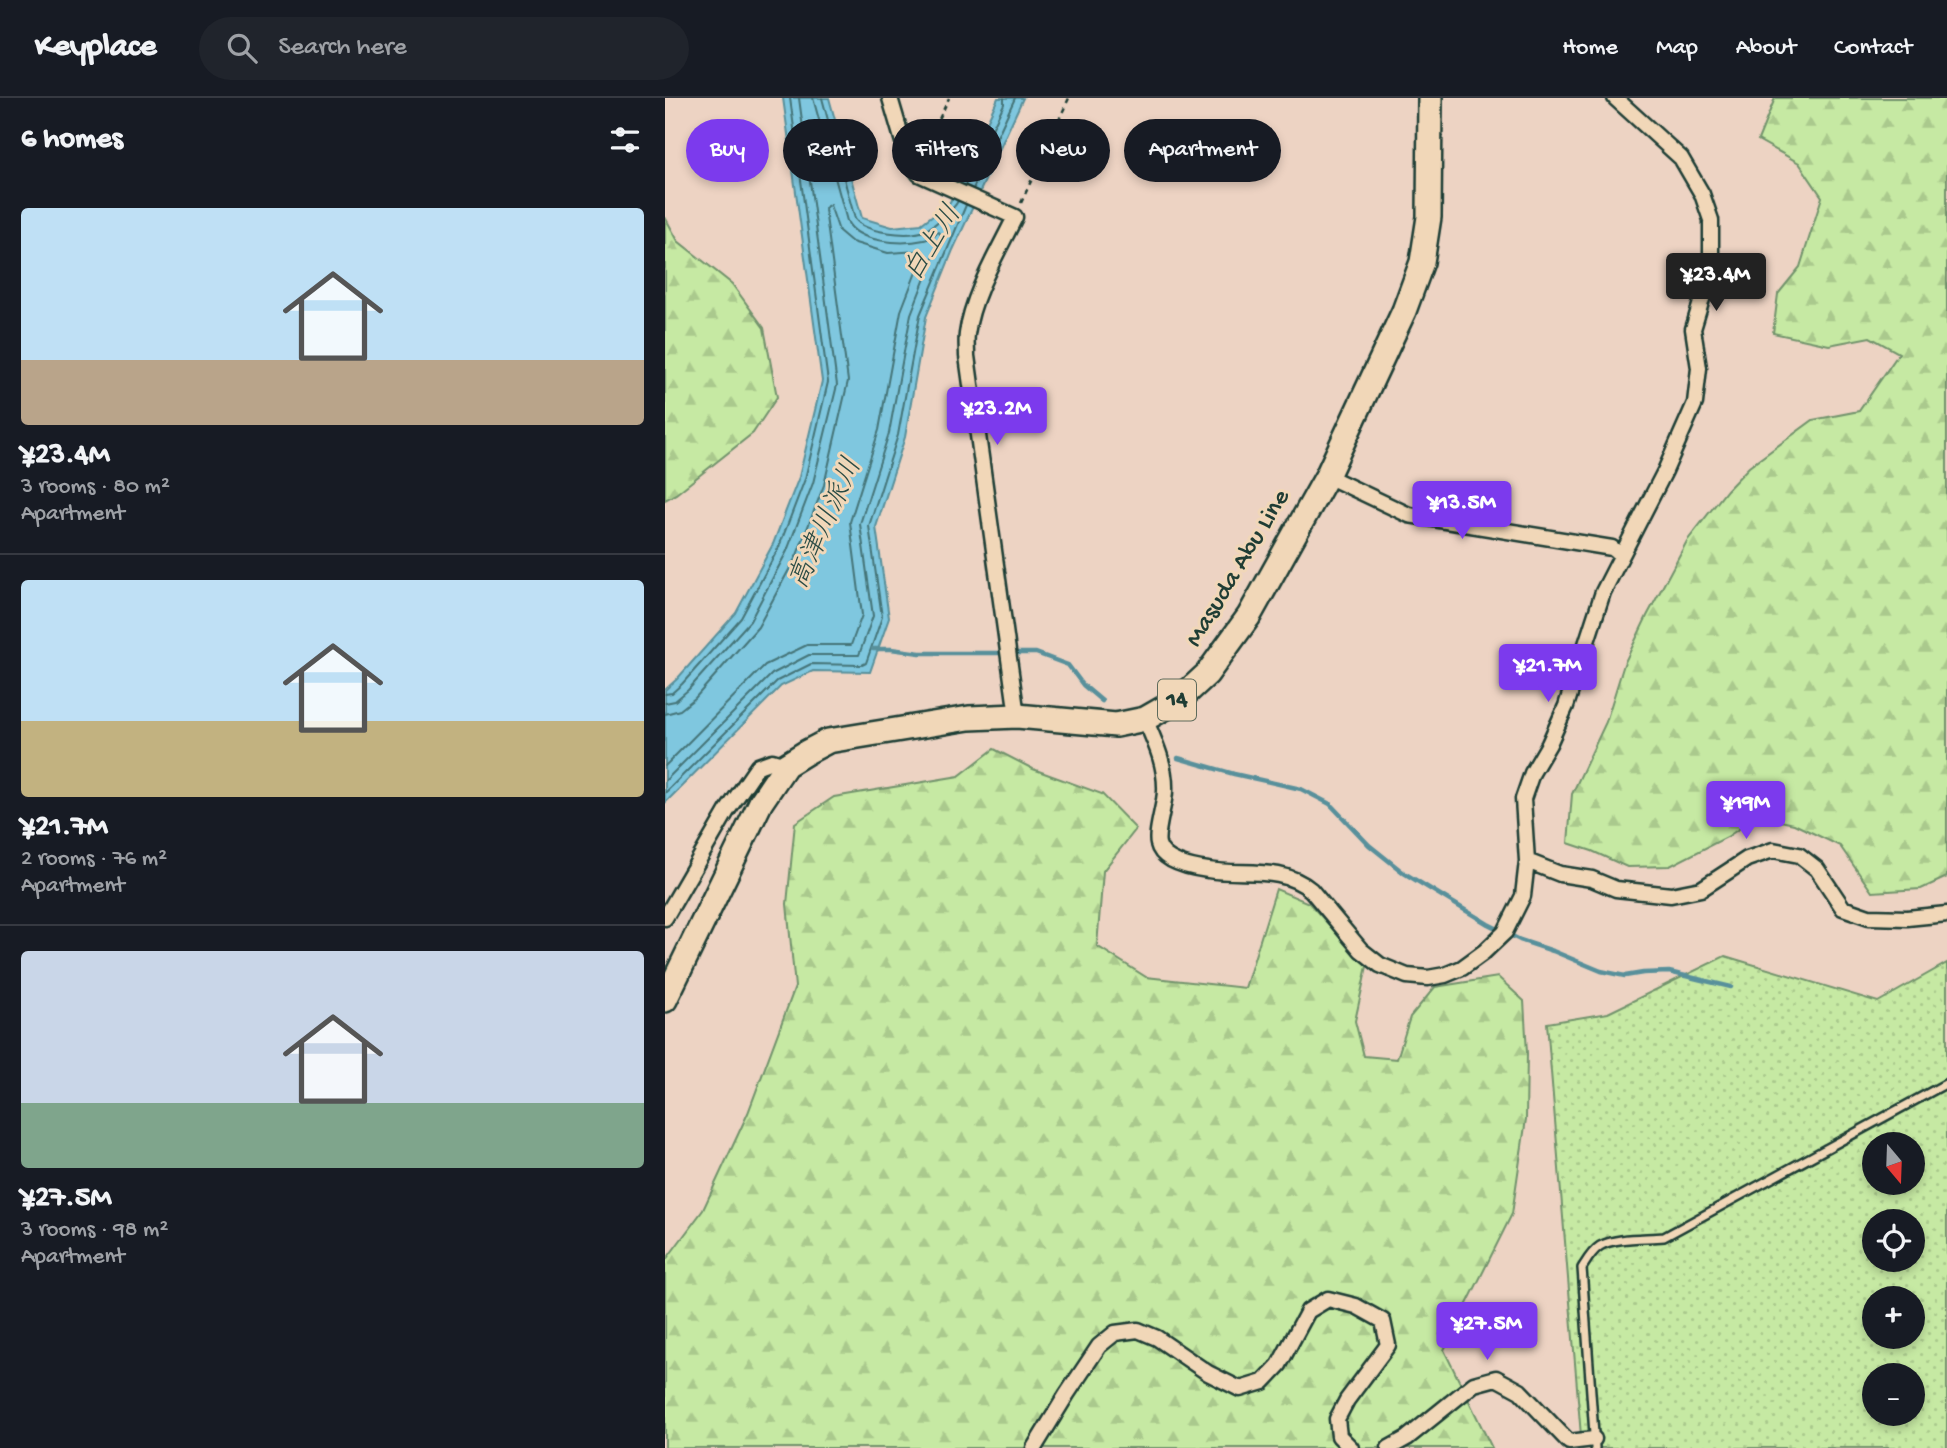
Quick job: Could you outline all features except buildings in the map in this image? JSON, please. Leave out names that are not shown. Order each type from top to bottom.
[{"type":"main road","name":"Masuda Abu Line","points":[[665,1000],[761,802],[786,765],[807,752],[828,741],[969,718],[1017,716],[1116,725],[1145,719],[1180,699],[1207,674],[1249,617],[1327,476],[1404,311],[1422,262],[1429,217],[1430,98]]},
{"type":"street","points":[[890,98],[896,119]]},
{"type":"street","points":[[1145,719],[1161,755],[1165,790],[1158,843],[1164,855],[1179,863],[1209,870],[1265,872],[1302,882],[1361,950],[1380,965],[1406,976],[1428,978],[1462,968],[1484,953],[1505,932],[1523,896],[1527,861],[1523,799],[1532,774],[1566,706],[1603,592],[1665,471],[1695,403],[1699,368],[1693,329],[1711,269],[1711,220],[1702,194],[1681,158],[1615,98]]},
{"type":"street","points":[[941,182],[1011,216],[975,304],[967,333],[967,356],[1017,716]]},
{"type":"street","points":[[1327,476],[1409,515],[1612,548],[1621,555]]},
{"type":"street","points":[[665,918],[727,811],[758,766],[772,761],[786,765]]},
{"type":"street","points":[[1527,861],[1560,874],[1593,879],[1616,889],[1671,895],[1701,888],[1747,859],[1773,850],[1799,855],[1817,870],[1843,908],[1869,916],[1907,918],[1947,914]]},
{"type":"street","points":[[1034,1448],[1099,1346],[1115,1333],[1138,1330],[1157,1338],[1207,1373],[1240,1389],[1263,1382],[1279,1365],[1308,1311],[1328,1299],[1356,1306],[1383,1321],[1388,1345],[1347,1400],[1337,1419],[1339,1436],[1351,1448]]},
{"type":"street","points":[[1389,1448],[1407,1438],[1474,1384],[1496,1378],[1520,1391],[1569,1443],[1594,1443]]},
{"type":"lane","points":[[1594,1443],[1582,1268],[1591,1254],[1599,1246],[1610,1242],[1664,1237],[1947,1083]]},
{"type":"path","points":[[939,119],[949,98]]},
{"type":"path","points":[[1011,216],[1069,98]]},
{"type":"green space","points":[[1775,98],[1947,98],[1947,877],[1921,889],[1872,892],[1840,846],[1794,824],[1758,816],[1727,837],[1670,866],[1627,867],[1568,843],[1572,794],[1606,722],[1624,664],[1687,541],[1749,467],[1813,420],[1859,411],[1899,353],[1870,337],[1829,345],[1773,333],[1778,294],[1800,267],[1822,197],[1799,163],[1758,140]]},
{"type":"green space","points":[[665,217],[678,241],[732,284],[764,328],[777,397],[753,433],[665,500]]},
{"type":"green space","points":[[994,749],[1033,769],[1102,794],[1136,829],[1103,871],[1097,946],[1146,977],[1245,988],[1276,889],[1309,903],[1367,966],[1355,1021],[1364,1056],[1397,1059],[1410,1017],[1435,987],[1498,977],[1524,1001],[1527,1053],[1526,1119],[1512,1214],[1444,1350],[1492,1448],[665,1448],[665,1261],[703,1210],[748,1113],[795,987],[787,904],[795,823],[834,797],[959,776]]},
{"type":"green space","points":[[1725,956],[1878,1002],[1947,963],[1947,1448],[1582,1448],[1547,1023],[1608,1013]]},
{"type":"water","points":[[783,98],[829,98],[835,119],[786,119]]},
{"type":"water","points":[[998,98],[1023,98],[1002,144],[1002,119],[988,119]]},
{"type":"water","points":[[795,182],[852,182],[862,218],[892,227],[921,224],[950,202],[959,182],[984,182],[926,317],[905,437],[876,527],[889,618],[870,672],[813,671],[781,686],[665,803],[665,690],[736,613],[773,544],[799,477],[822,381]]},
{"type":"waterway","points":[[873,649],[920,653],[1036,653],[1068,665],[1083,685],[1102,701]]},
{"type":"waterway","points":[[1178,758],[1301,789],[1330,804],[1369,845],[1404,873],[1488,924],[1520,940],[1601,971],[1625,976],[1669,972],[1731,987]]},
{"type":"water label","name":"白上川","points":[[934,244]]},
{"type":"water label","name":"高津川派川","points":[[827,524]]}]
